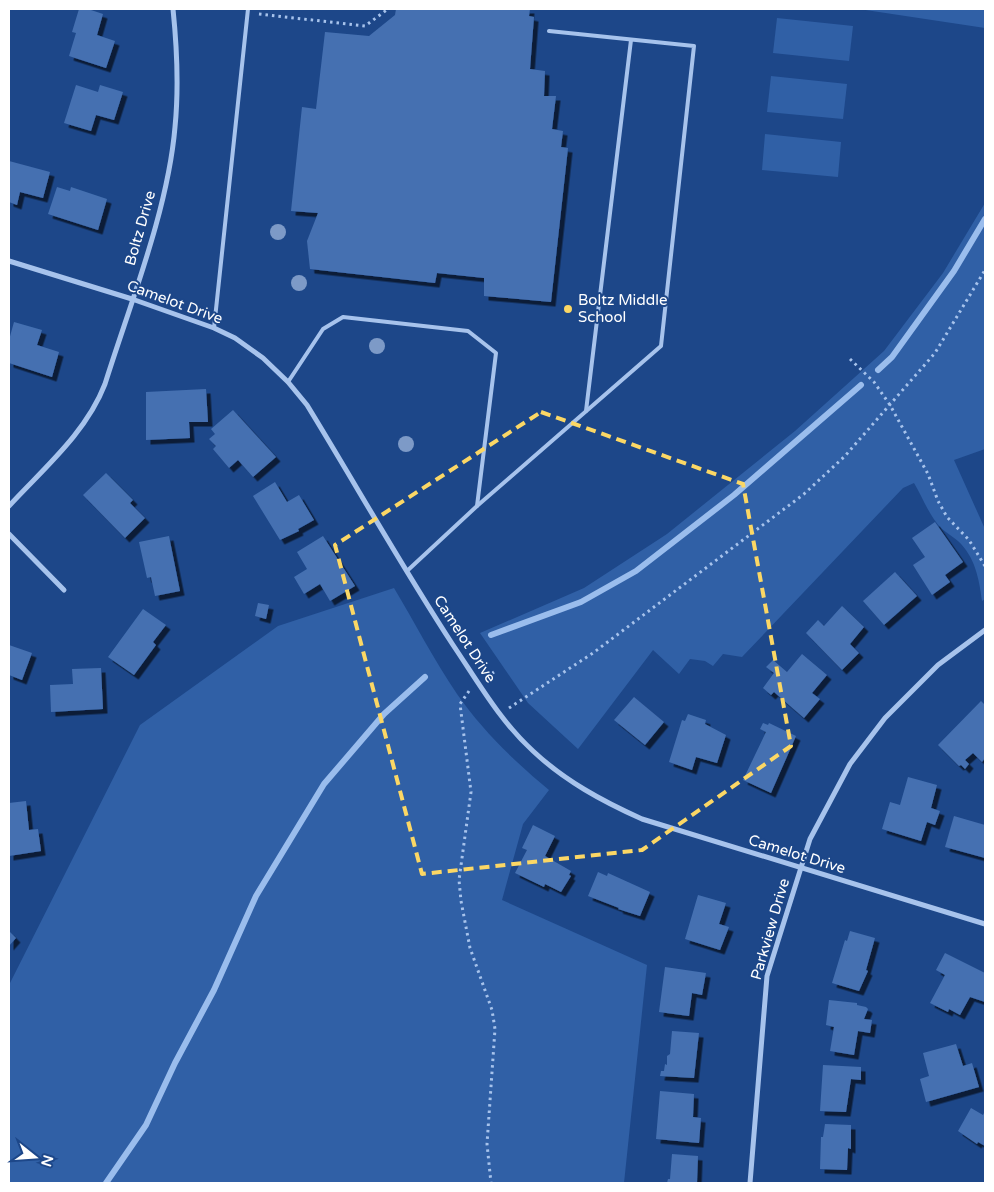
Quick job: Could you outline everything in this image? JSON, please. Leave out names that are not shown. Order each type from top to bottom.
[{"type":"street","name":"Boltz Drive","points":[[9,506],[82,428],[97,407],[157,221],[169,170],[176,127],[178,67],[174,9]]},
{"type":"street","name":"Camelot Drive","points":[[9,261],[132,299],[214,328],[235,338],[263,358],[288,382],[307,405],[407,571],[478,683],[500,714],[533,751],[563,776],[601,800],[642,819],[985,924]]},
{"type":"street","points":[[9,534],[64,590]]},
{"type":"street","name":"Parkview Drive","points":[[750,1183],[767,976],[810,839],[833,792],[850,764],[885,718],[938,666],[985,630]]},
{"type":"lane","points":[[214,328],[248,11]]},
{"type":"lane","points":[[407,571],[477,506],[661,346],[694,46],[549,31]]},
{"type":"lane","points":[[586,411],[631,40]]},
{"type":"lane","points":[[288,382],[323,329],[344,317],[468,331],[496,353],[477,506]]},
{"type":"path","points":[[248,11],[365,26],[388,9]]},
{"type":"path","points":[[500,714],[593,653],[804,494],[845,456],[935,353],[985,270]]},
{"type":"path","points":[[850,358],[874,382],[890,405],[928,474],[938,501],[947,517],[969,540],[985,566]]},
{"type":"path","points":[[491,1183],[487,1144],[495,1029],[492,1010],[466,932],[459,880],[471,792],[460,704],[465,695],[494,672]]},
{"type":"highlighted area","points":[[541,412],[743,484],[791,746],[642,850],[422,874],[335,545]]},
{"type":"shaded area","points":[[859,9],[985,9],[985,28]]},
{"type":"shaded area","points":[[777,18],[853,26],[849,61],[773,53]]},
{"type":"shaded area","points":[[771,76],[847,84],[843,119],[767,112]]},
{"type":"shaded area","points":[[765,134],[841,142],[838,177],[762,170]]},
{"type":"shaded area","points":[[985,203],[985,449],[954,460],[985,529],[985,599],[982,601],[978,576],[964,547],[937,524],[914,483],[903,488],[742,657],[723,654],[713,666],[705,661],[690,659],[679,674],[653,650],[578,749],[528,703],[480,633],[584,588],[667,534],[795,431],[884,351],[943,273]]},
{"type":"shaded area","points":[[394,588],[440,668],[467,708],[500,745],[549,790],[523,824],[502,900],[647,965],[624,1183],[9,1183],[9,985],[140,725],[278,626]]},
{"type":"building","points":[[79,9],[88,9],[103,14],[97,35],[115,41],[106,68],[69,56],[76,33],[72,32]]},
{"type":"building","points":[[396,9],[530,9],[529,16],[534,17],[530,69],[545,71],[544,96],[556,96],[552,129],[563,131],[561,147],[568,148],[551,302],[484,296],[484,278],[437,273],[435,283],[310,269],[307,241],[318,213],[291,211],[302,107],[316,109],[325,32],[369,36],[395,15]]},
{"type":"building","points":[[76,85],[98,92],[100,85],[123,92],[114,120],[96,115],[91,131],[64,123]]},
{"type":"building","points":[[9,161],[50,172],[43,198],[20,192],[17,205],[9,202]]},
{"type":"building","points":[[57,187],[70,191],[71,187],[107,199],[98,230],[48,214]]},
{"type":"building","points":[[14,322],[42,330],[37,345],[59,352],[52,377],[9,363],[9,340]]},
{"type":"building","points":[[206,389],[208,422],[189,422],[190,438],[146,440],[146,392]]},
{"type":"building","points":[[233,410],[276,457],[253,477],[238,460],[229,468],[213,449],[216,446],[209,439],[215,434],[211,429]]},
{"type":"building","points":[[106,473],[133,500],[130,503],[145,518],[125,538],[83,495]]},
{"type":"building","points":[[275,482],[287,502],[299,495],[314,520],[298,529],[299,531],[280,540],[253,496]]},
{"type":"building","points":[[935,522],[963,562],[945,575],[950,582],[932,595],[913,565],[925,557],[912,538]]},
{"type":"building","points":[[169,536],[180,591],[155,596],[151,577],[147,578],[139,542]]},
{"type":"building","points":[[323,536],[355,586],[330,601],[320,584],[304,594],[294,577],[307,569],[297,552]]},
{"type":"building","points":[[895,572],[917,596],[884,625],[863,601]]},
{"type":"building","points":[[258,603],[269,605],[266,619],[255,616]]},
{"type":"building","points":[[842,606],[864,627],[850,644],[859,653],[842,670],[806,633],[818,620],[824,626]]},
{"type":"building","points":[[143,609],[166,625],[153,642],[156,645],[134,675],[108,657]]},
{"type":"building","points":[[9,645],[32,653],[22,680],[9,675]]},
{"type":"building","points":[[802,654],[827,675],[812,693],[820,699],[804,718],[774,692],[771,695],[763,688],[774,673],[766,667],[773,660],[787,672]]},
{"type":"building","points":[[101,668],[103,709],[51,712],[50,685],[73,684],[72,669]]},
{"type":"building","points":[[634,697],[664,722],[645,745],[614,720]]},
{"type":"building","points":[[981,701],[985,705],[985,758],[982,762],[973,753],[965,760],[969,764],[965,769],[961,765],[959,766],[938,745]]},
{"type":"building","points":[[688,714],[706,720],[705,724],[726,735],[717,763],[696,757],[692,770],[669,762],[682,720],[685,721]]},
{"type":"building","points":[[763,723],[768,725],[769,723],[796,736],[771,793],[743,780],[766,732],[760,729]]},
{"type":"building","points":[[908,777],[937,785],[931,808],[940,811],[935,825],[927,822],[921,841],[882,829],[890,802],[900,805]]},
{"type":"building","points":[[26,801],[29,830],[38,829],[41,851],[9,856],[9,803]]},
{"type":"building","points":[[954,816],[985,825],[985,858],[945,847]]},
{"type":"building","points":[[533,825],[555,836],[545,856],[571,871],[569,875],[571,876],[561,892],[545,884],[544,887],[515,873],[527,850],[522,848]]},
{"type":"building","points":[[598,872],[607,876],[608,873],[650,892],[640,916],[588,896]]},
{"type":"building","points":[[698,895],[726,903],[719,924],[729,927],[720,950],[685,939]]},
{"type":"building","points":[[9,931],[16,938],[9,946]]},
{"type":"building","points":[[850,931],[875,938],[866,970],[868,971],[859,991],[832,983],[845,940],[847,941]]},
{"type":"building","points":[[945,953],[985,973],[985,1002],[970,997],[960,1015],[949,1009],[948,1012],[930,1003],[945,975],[936,970]]},
{"type":"building","points":[[665,967],[706,973],[702,995],[692,993],[689,1016],[659,1012]]},
{"type":"building","points":[[829,1000],[857,1003],[857,1005],[868,1009],[864,1019],[872,1020],[870,1033],[858,1031],[854,1055],[830,1051],[834,1027],[826,1025]]},
{"type":"building","points":[[672,1031],[699,1033],[694,1078],[660,1076],[661,1071],[664,1071],[665,1064],[667,1065],[667,1056],[670,1054]]},
{"type":"building","points":[[956,1044],[963,1066],[972,1063],[979,1087],[926,1102],[920,1079],[929,1076],[923,1053]]},
{"type":"building","points":[[823,1065],[861,1067],[861,1080],[851,1079],[846,1112],[820,1111]]},
{"type":"building","points":[[660,1091],[694,1094],[693,1117],[701,1118],[699,1143],[656,1139]]},
{"type":"building","points":[[971,1108],[983,1115],[985,1111],[985,1146],[978,1142],[977,1144],[958,1131]]},
{"type":"building","points":[[825,1124],[851,1125],[851,1149],[848,1148],[847,1170],[820,1169],[821,1137],[823,1137]]},
{"type":"building","points":[[672,1154],[698,1156],[697,1183],[667,1183],[668,1179],[670,1179]]},
{"type":"waterway","points":[[878,370],[892,357],[954,271],[985,219]]},
{"type":"waterway","points":[[491,635],[581,602],[636,571],[734,495],[861,385]]},
{"type":"waterway","points":[[106,1183],[146,1125],[175,1063],[214,990],[256,896],[324,784],[384,714],[425,677]]},
{"type":"place","name":"Boltz Middle School","points":[[568,309]]}]
